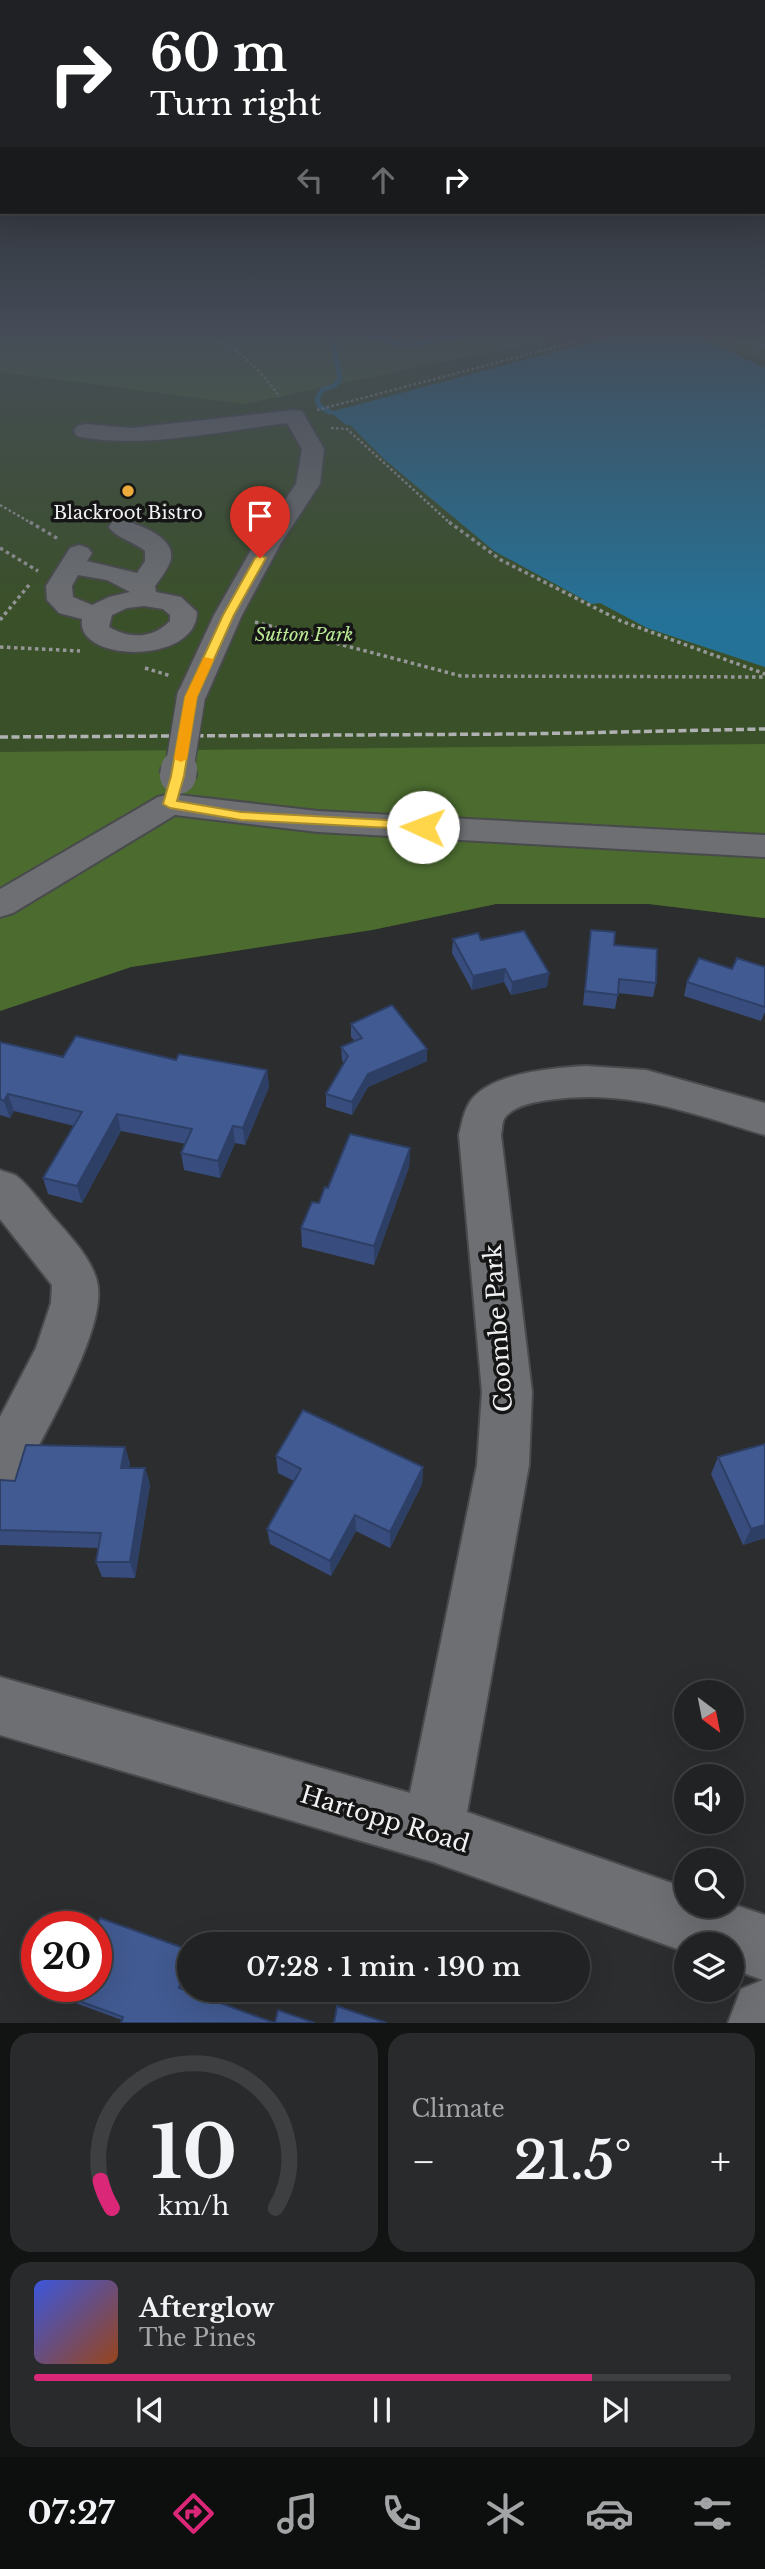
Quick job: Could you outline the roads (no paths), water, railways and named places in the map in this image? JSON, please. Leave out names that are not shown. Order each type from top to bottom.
[{"type":"street","points":[[85,431],[131,435],[218,426]]},
{"type":"street","points":[[0,905],[174,790],[191,697],[224,624],[268,543],[308,484],[313,449],[306,426]]},
{"type":"street","points":[[121,527],[153,543],[158,550],[158,561],[143,592],[97,615],[94,623],[96,631],[104,637],[130,644],[161,640],[183,627],[224,624]]},
{"type":"street","points":[[97,615],[69,607],[60,600],[59,586],[72,554],[124,575],[143,592],[180,606],[186,620],[183,627]]},
{"type":"street","points":[[174,790],[241,816],[318,822],[676,837],[765,846]]},
{"type":"street","name":"Coombe Park","points":[[433,1831],[503,1465],[507,1392],[480,1135],[485,1112],[501,1096],[524,1087],[604,1081],[646,1085],[765,1119]]},
{"type":"street","points":[[0,1188],[66,1268],[75,1285],[72,1318],[60,1351],[0,1467]]},
{"type":"street","name":"Hartopp Road","points":[[0,1706],[433,1831],[765,1948]]},
{"type":"street","points":[[762,2023],[765,2013]]},
{"type":"water","points":[[351,426],[765,426],[765,667],[647,628],[600,603],[592,604],[494,551],[385,460]]},
{"type":"railway","points":[[0,737],[520,734],[765,729]]},
{"type":"place","name":"Blackroot Bistro","points":[[128,491]]},
{"type":"park label","name":"Sutton Park","points":[[304,635]]}]
